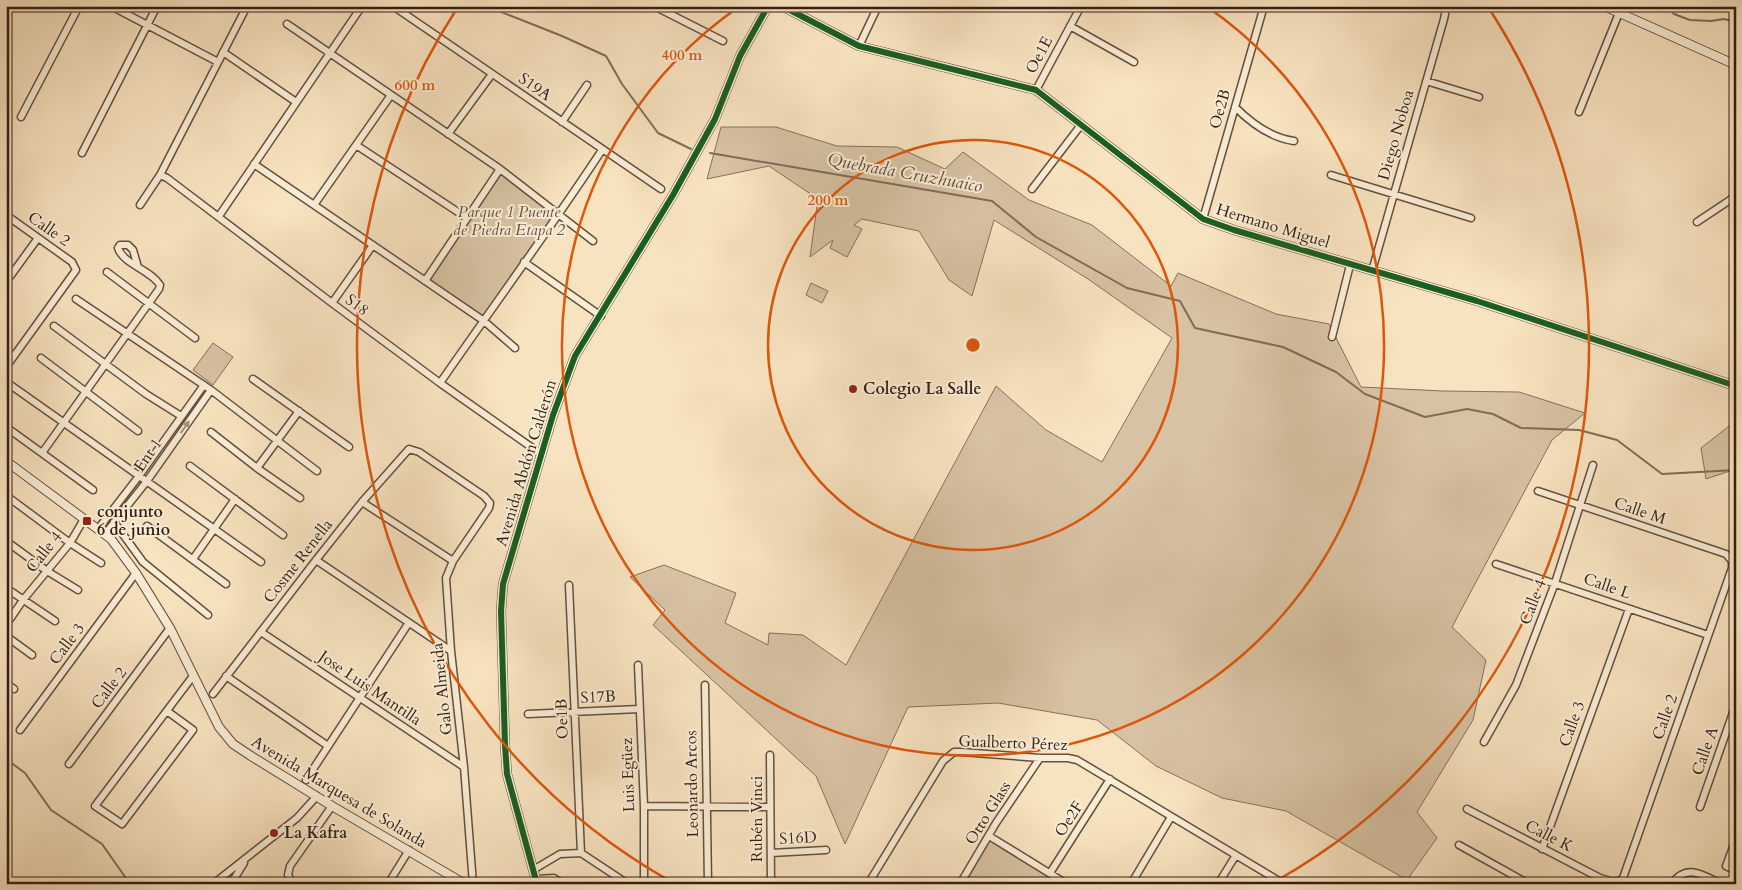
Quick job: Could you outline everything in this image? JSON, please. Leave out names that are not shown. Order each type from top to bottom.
[{"type":"street","points":[[22,117],[79,6]]},
{"type":"street","points":[[111,6],[218,62]]},
{"type":"street","points":[[82,153],[157,6]]},
{"type":"street","points":[[140,205],[160,175],[247,6]]},
{"type":"street","points":[[218,216],[362,6]]},
{"type":"street","name":"S19A","points":[[393,6],[661,189]]},
{"type":"street","points":[[654,6],[723,41]]},
{"type":"street","name":"Avenida Abdón Calderón","points":[[536,881],[507,774],[501,598],[503,584],[541,454],[575,356],[601,316],[673,194],[715,118],[740,56],[768,6]]},
{"type":"street","name":"Hermano Miguel","points":[[782,6],[859,46],[1036,90],[1203,219],[1234,230],[1477,302],[1736,386]]},
{"type":"street","points":[[859,46],[878,6]]},
{"type":"street","name":"Oe1E","points":[[1036,90],[1081,6]]},
{"type":"street","name":"Oe2B","points":[[1203,219],[1264,6]]},
{"type":"street","name":"Diego Noboa","points":[[1372,271],[1446,14],[1444,6]]},
{"type":"street","points":[[1604,6],[1736,65]]},
{"type":"street","points":[[1730,6],[1736,9]]},
{"type":"street","points":[[1579,112],[1620,13]]},
{"type":"street","points":[[287,24],[500,169],[593,241]]},
{"type":"street","points":[[1070,26],[1134,62]]},
{"type":"street","points":[[223,52],[296,102]]},
{"type":"street","points":[[448,134],[492,74]]},
{"type":"street","points":[[1426,81],[1479,97]]},
{"type":"street","points":[[562,122],[587,85]]},
{"type":"street","points":[[314,205],[391,95]]},
{"type":"street","points":[[1235,107],[1272,134],[1284,140],[1294,141]]},
{"type":"street","points":[[1032,189],[1081,125]]},
{"type":"street","points":[[356,145],[467,218]]},
{"type":"street","points":[[440,383],[524,262],[560,214],[602,150]]},
{"type":"street","points":[[254,164],[484,321],[515,348]]},
{"type":"street","points":[[425,281],[500,169]]},
{"type":"street","name":"S18","points":[[160,175],[167,178],[440,383],[541,454]]},
{"type":"street","points":[[1331,175],[1472,218]]},
{"type":"street","points":[[1697,222],[1736,196]]},
{"type":"street","name":"Calle 2","points":[[6,215],[72,262],[75,267],[74,273],[6,367]]},
{"type":"street","points":[[6,282],[38,238]]},
{"type":"street","points":[[332,303],[373,245]]},
{"type":"street","points":[[524,262],[601,316]]},
{"type":"street","points":[[1332,337],[1350,265]]},
{"type":"street","points":[[42,453],[159,289],[160,285],[154,278],[138,267]]},
{"type":"street","points":[[106,272],[196,338]]},
{"type":"street","points":[[76,299],[204,384],[318,471]]},
{"type":"street","points":[[54,326],[146,394],[181,416]]},
{"type":"street","points":[[41,358],[138,431]]},
{"type":"street","points":[[252,379],[348,447]]},
{"type":"street","points":[[9,384],[261,562]]},
{"type":"street","name":"Ent 1","points":[[101,531],[204,384]]},
{"type":"street","name":"Ent 1","points":[[101,531],[114,522],[147,482],[211,390]]},
{"type":"street","points":[[257,468],[299,411]]},
{"type":"street","points":[[6,427],[93,490]]},
{"type":"street","points":[[211,432],[257,468],[300,498]]},
{"type":"street","name":"Cosme Renella","points":[[213,694],[362,502],[409,449],[419,452],[448,470],[484,496],[490,503]]},
{"type":"street","name":"Avenida Marquesa de Solanda","points":[[6,461],[111,539],[136,573],[170,628],[219,727],[233,744],[332,806],[466,884]]},
{"type":"street","points":[[190,466],[283,535]]},
{"type":"street","name":"Calle 4","points":[[1484,742],[1516,685],[1555,583],[1593,466]]},
{"type":"street","name":"Calle M","points":[[1538,491],[1726,554],[1732,561]]},
{"type":"street","points":[[8,497],[70,543],[101,562]]},
{"type":"street","points":[[193,559],[235,499]]},
{"type":"street","points":[[362,502],[453,561]]},
{"type":"street","name":"Galo Almeida","points":[[473,884],[446,578],[453,561],[489,508],[490,503]]},
{"type":"street","name":"Calle 4","points":[[6,625],[23,600],[70,543],[84,519]]},
{"type":"street","points":[[114,522],[143,562],[208,615]]},
{"type":"street","points":[[147,526],[226,584]]},
{"type":"street","points":[[6,541],[47,571],[78,590]]},
{"type":"street","points":[[316,560],[408,624],[451,651]]},
{"type":"street","name":"Calle 2","points":[[1620,881],[1623,878],[1732,568],[1732,561]]},
{"type":"street","name":"Calle L","points":[[1496,564],[1708,635]]},
{"type":"street","name":"Calle 3","points":[[20,730],[136,573]]},
{"type":"street","name":"Oe1B","points":[[569,585],[581,853]]},
{"type":"street","points":[[6,588],[55,621]]},
{"type":"street","name":"Calle 3","points":[[1542,849],[1629,609]]},
{"type":"street","points":[[306,780],[408,624]]},
{"type":"street","name":"Calle 2","points":[[69,764],[170,628]]},
{"type":"street","name":"Jose Luis Mantilla","points":[[261,632],[464,767]]},
{"type":"street","points":[[6,636],[32,655]]},
{"type":"street","name":"Luis Egüez","points":[[638,665],[644,806],[644,884]]},
{"type":"street","points":[[167,711],[192,730],[122,824],[95,806],[193,676]]},
{"type":"street","points":[[226,676],[328,746]]},
{"type":"street","points":[[6,683],[14,689]]},
{"type":"street","name":"Leonardo Arcos","points":[[705,685],[708,884]]},
{"type":"street","name":"Calle A","points":[[1700,807],[1736,704]]},
{"type":"street","name":"S17B","points":[[528,714],[639,709]]},
{"type":"street","name":"Gualberto Pérez","points":[[868,884],[943,761],[954,752],[1076,760],[1284,884]]},
{"type":"street","name":"Rubén Vinci","points":[[770,755],[771,884]]},
{"type":"street","name":"Otto Glass","points":[[960,884],[996,823],[1040,758]]},
{"type":"street","name":"Oe2F","points":[[1050,872],[1110,780]]},
{"type":"street","points":[[213,884],[296,818],[317,796]]},
{"type":"street","points":[[293,884],[288,875],[290,866],[332,806]]},
{"type":"street","points":[[644,806],[770,807]]},
{"type":"street","name":"Calle K","points":[[1467,809],[1600,878],[1614,882],[1620,881]]},
{"type":"street","points":[[1131,884],[1171,817]]},
{"type":"street","points":[[989,836],[1067,884]]},
{"type":"street","points":[[1736,839],[1726,866],[1736,871]]},
{"type":"street","points":[[1459,845],[1529,884]]},
{"type":"street","points":[[388,884],[409,850]]},
{"type":"street","name":"S16D","points":[[771,853],[826,850]]},
{"type":"street","points":[[533,870],[560,854],[581,853],[628,884]]},
{"type":"street","points":[[1218,884],[1236,855]]},
{"type":"street","points":[[231,884],[247,858]]},
{"type":"street","points":[[1672,884],[1684,873],[1698,872],[1721,884]]},
{"type":"street","points":[[536,881],[554,878],[563,884]]},
{"type":"street","points":[[1596,884],[1600,878]]},
{"type":"green space","points":[[721,127],[776,127],[837,146],[897,147],[945,169],[963,152],[1029,200],[1092,225],[1171,286],[1178,273],[1276,314],[1329,324],[1361,387],[1519,392],[1585,413],[1552,440],[1452,627],[1486,660],[1473,720],[1417,812],[1437,838],[1407,880],[1286,811],[1222,798],[1156,766],[1097,720],[998,703],[908,707],[845,844],[816,776],[653,625],[665,610],[630,577],[664,565],[736,593],[725,623],[768,645],[769,633],[803,635],[846,665],[996,386],[1046,430],[1102,462],[1172,338],[1088,279],[994,220],[972,296],[949,280],[919,231],[862,219],[854,225],[862,229],[847,257],[830,248],[833,240],[810,257],[818,199],[769,166],[707,179]]},
{"type":"green space","name":"Parque 1 Puente de Piedra Etapa 2","points":[[500,169],[560,214],[484,321],[425,281]]},
{"type":"green space","points":[[811,283],[828,291],[822,303],[806,295]]},
{"type":"green space","points":[[213,343],[233,357],[213,385],[193,370]]},
{"type":"green space","points":[[1733,423],[1736,424],[1736,469],[1706,479],[1701,448]]},
{"type":"green space","points":[[990,840],[1063,884],[961,884]]},
{"type":"waterway","name":"Quebrada Cruzhuaico","points":[[486,6],[562,36],[606,56],[622,84],[658,133],[691,149]]},
{"type":"waterway","points":[[1667,6],[1674,14],[1690,20],[1711,21],[1724,19],[1736,22]]},
{"type":"waterway","name":"Quebrada Cruzhuaico","points":[[710,153],[992,201],[1036,237],[1127,288],[1180,301],[1195,328],[1283,347],[1336,372],[1365,394],[1425,417],[1467,409],[1493,414],[1521,428],[1579,430],[1617,440],[1662,474],[1736,470]]},
{"type":"waterway","points":[[6,759],[25,773],[51,810],[102,844],[130,884]]},
{"type":"cycle path","points":[[537,884],[507,774],[501,611],[503,584],[553,415],[575,356],[673,195],[715,119],[740,56],[768,6]]},
{"type":"cycle path","points":[[782,6],[859,46],[1036,90],[1203,219],[1234,230],[1477,301],[1736,386]]},
{"type":"place","name":"Colegio La Salle","points":[[853,389]]},
{"type":"place","name":"conjunto 6 de junio","points":[[87,521]]},
{"type":"place","name":"La Kafra","points":[[274,833]]}]
